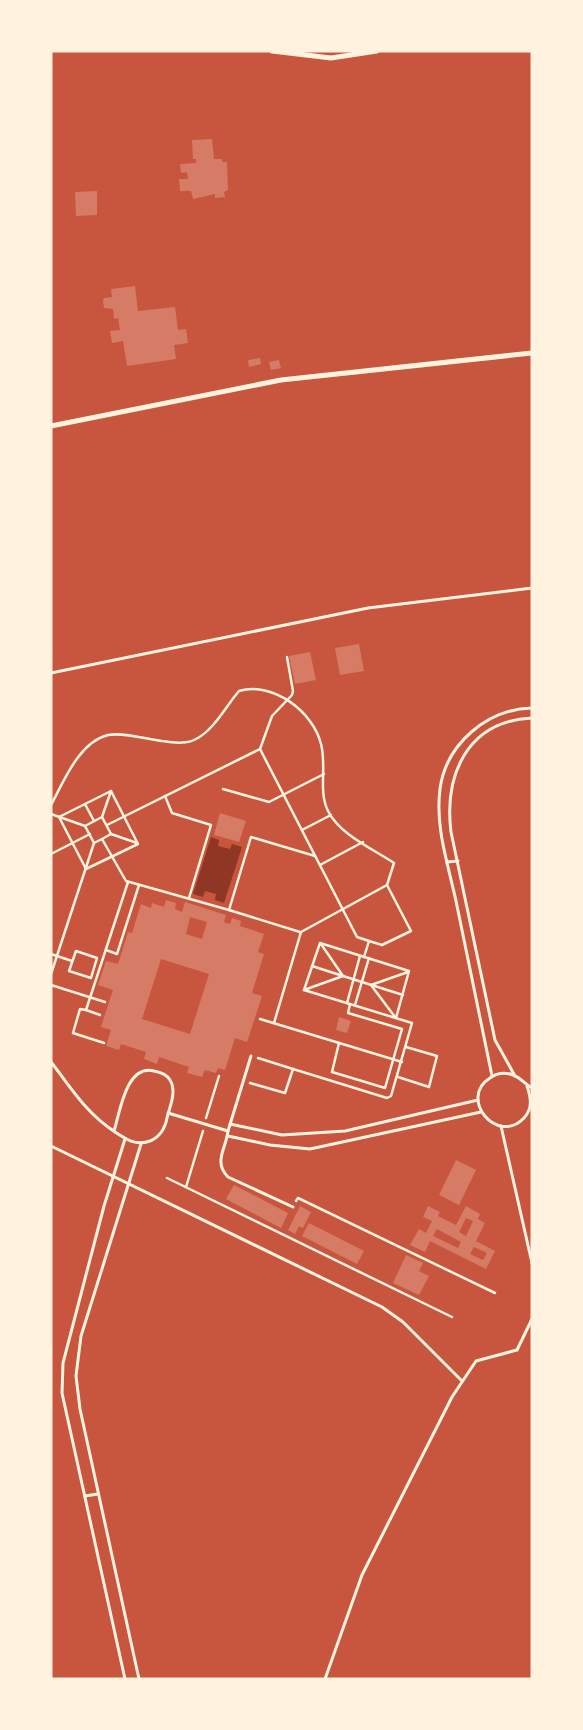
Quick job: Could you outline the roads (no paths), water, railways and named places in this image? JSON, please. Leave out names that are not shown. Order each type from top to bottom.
[{"type":"street","points":[[272,51],[331,58],[377,51]]},
{"type":"street","points":[[51,426],[281,380],[532,353]]},
{"type":"lane","points":[[51,673],[368,608],[532,588]]},
{"type":"lane","points":[[492,1076],[440,833],[440,788],[449,762],[462,742],[484,722],[511,710],[532,708]]},
{"type":"lane","points":[[532,718],[505,723],[485,733],[470,747],[458,764],[451,788],[449,811],[495,1040],[515,1076],[532,1088]]},
{"type":"lane","points":[[447,862],[458,861]]},
{"type":"lane","points":[[251,1056],[219,1162],[221,1170],[228,1177],[293,1207]]},
{"type":"lane","points":[[51,1062],[74,1096],[90,1113],[114,1131],[125,1139],[141,1144],[156,1139],[165,1126],[173,1092],[170,1080],[162,1073],[150,1070],[140,1072],[132,1080],[124,1095],[114,1131]]},
{"type":"lane","points":[[515,1076],[507,1074],[492,1076],[482,1086],[478,1100],[481,1112],[493,1124],[508,1126],[522,1120],[530,1107],[531,1100],[527,1086]]},
{"type":"lane","points":[[230,1124],[282,1135],[345,1131],[478,1100]]},
{"type":"lane","points":[[168,1112],[228,1130]]},
{"type":"lane","points":[[228,1136],[310,1149],[481,1112]]},
{"type":"lane","points":[[501,1126],[532,1263]]},
{"type":"lane","points":[[124,1679],[62,1393],[63,1363],[125,1139]]},
{"type":"lane","points":[[138,1679],[80,1409],[76,1376],[81,1336],[141,1144]]},
{"type":"lane","points":[[51,1146],[382,1307],[404,1322],[462,1382]]},
{"type":"lane","points":[[325,1679],[362,1575],[452,1397],[476,1361],[517,1350],[532,1319]]},
{"type":"lane","points":[[85,1496],[98,1494]]}]
